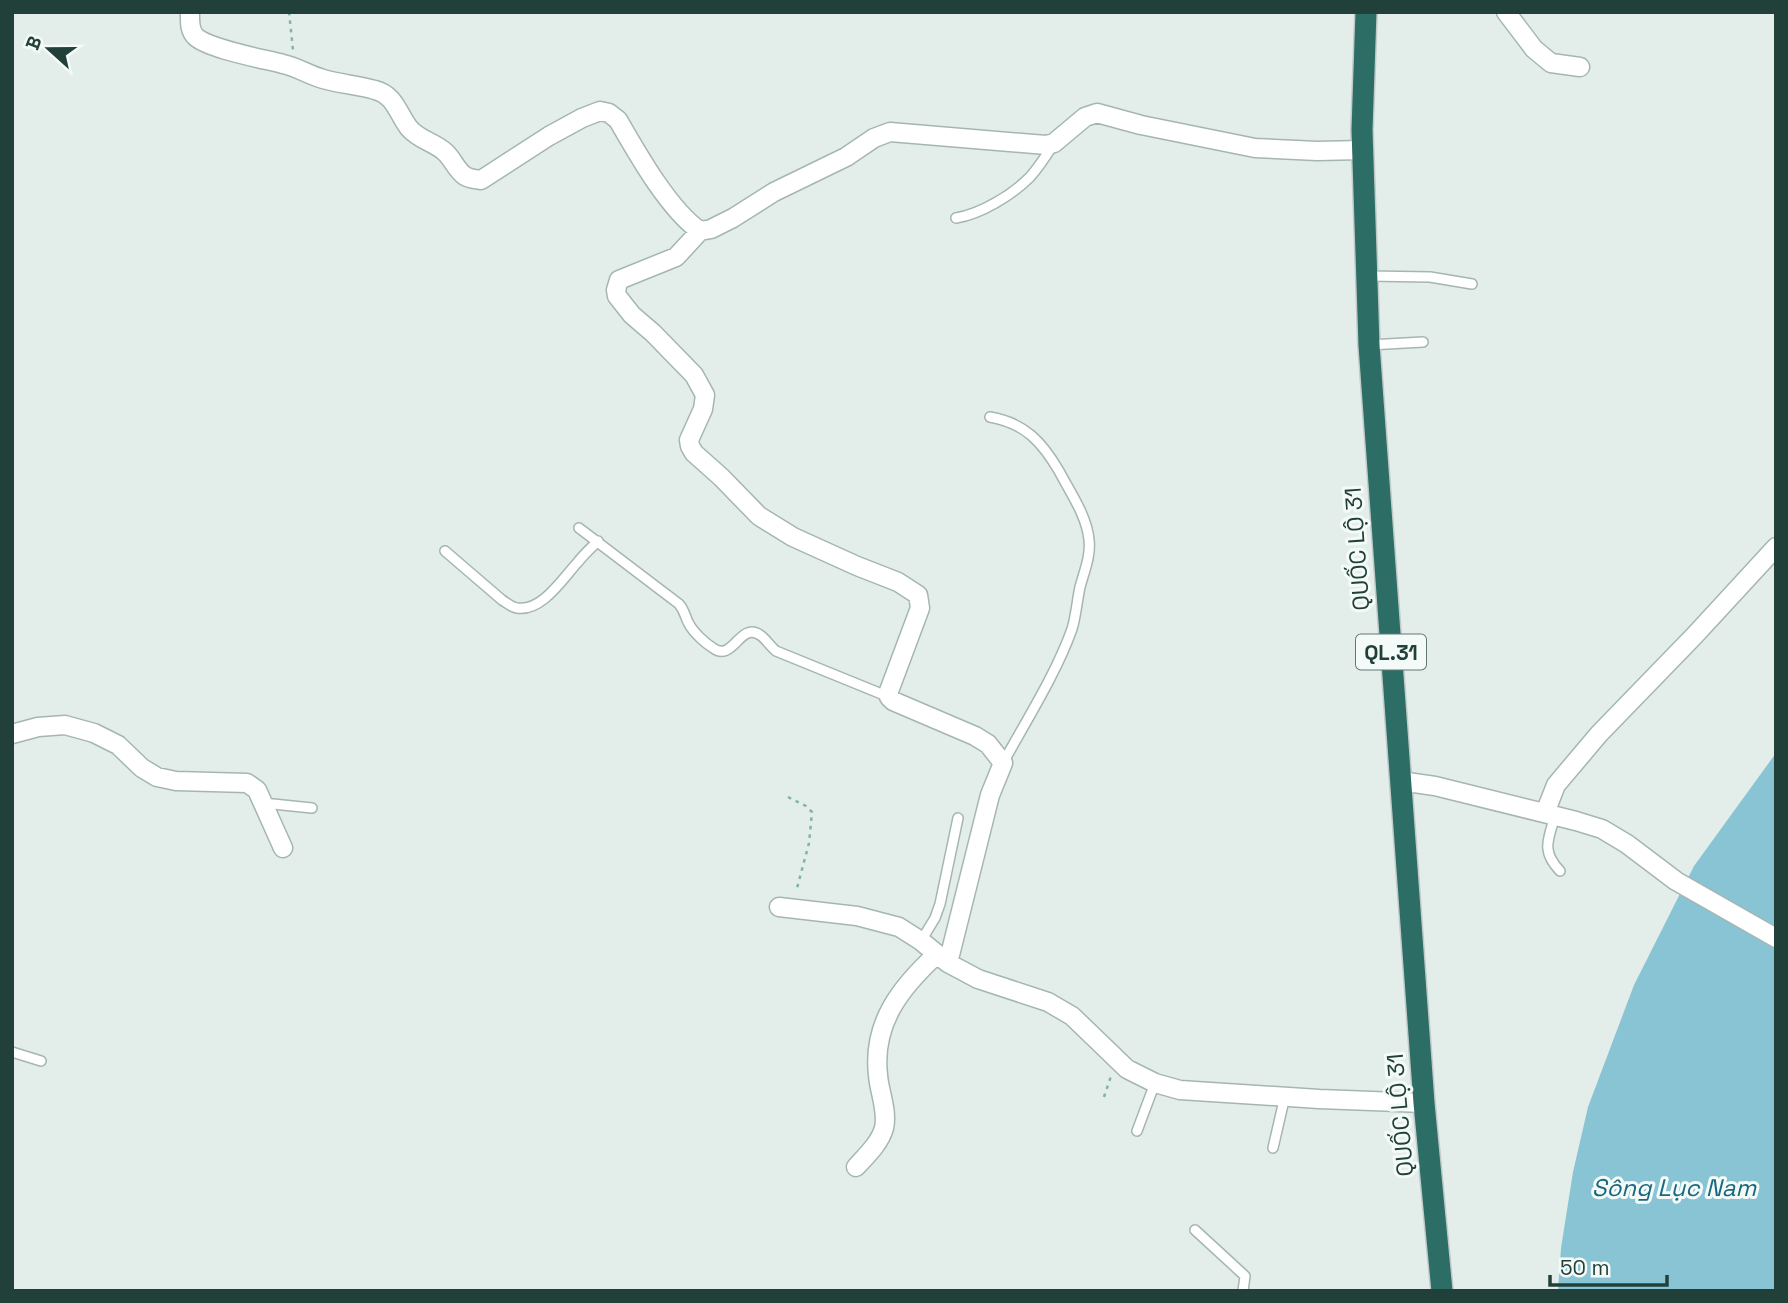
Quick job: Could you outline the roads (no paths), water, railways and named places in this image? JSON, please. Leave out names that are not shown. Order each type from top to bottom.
[{"type":"highway","name":"QUỐC LỘ 31","points":[[1366,12],[1363,150],[1369,345],[1424,1102],[1442,1291]]},
{"type":"street","points":[[190,12],[191,29],[194,36],[202,41],[330,81],[384,93],[393,101],[410,129],[445,152],[465,176],[473,179],[481,180],[582,118],[600,111],[610,113],[618,120],[670,201],[700,231]]},
{"type":"street","points":[[1506,12],[1534,49],[1551,63],[1580,67]]},
{"type":"street","points":[[856,1167],[878,1141],[885,1125],[877,1073],[883,1027],[897,998],[914,975],[943,958],[990,795],[1003,763],[988,744],[975,736],[889,697],[920,608],[918,595],[898,582],[793,537],[759,516],[694,453],[689,440],[705,403],[701,385],[661,341],[632,315],[617,296],[619,280],[676,257],[700,231],[711,229],[733,218],[774,192],[890,132],[1039,146],[1054,143],[1085,117],[1097,113],[1141,125],[1255,148],[1363,150]]},
{"type":"street","points":[[1550,815],[1556,785],[1599,734],[1776,547]]},
{"type":"street","points":[[12,734],[38,727],[65,725],[118,745],[142,768],[157,777],[176,781],[247,783],[257,790],[283,848]]},
{"type":"street","points":[[1400,781],[1435,786],[1602,830],[1628,844],[1676,881],[1776,937]]},
{"type":"street","points":[[785,908],[858,916],[899,927],[978,979],[1048,1002],[1072,1016],[1127,1069],[1154,1083],[1180,1090],[1424,1102]]},
{"type":"lane","points":[[956,218],[982,210],[1020,185],[1039,166],[1054,143]]},
{"type":"lane","points":[[1366,276],[1430,277],[1472,284]]},
{"type":"lane","points":[[1369,345],[1423,342]]},
{"type":"lane","points":[[990,417],[1015,423],[1038,442],[1055,464],[1070,491],[1084,519],[1089,538],[1089,552],[1073,626],[1061,656],[1003,763]]},
{"type":"lane","points":[[579,528],[679,604],[689,625],[714,650],[727,651],[741,636],[756,633],[776,651],[889,697]]},
{"type":"lane","points":[[445,551],[502,600],[512,607],[526,608],[545,599],[598,541]]},
{"type":"lane","points":[[263,803],[312,808]]},
{"type":"lane","points":[[1550,815],[1547,853],[1560,871]]},
{"type":"lane","points":[[921,941],[940,904],[958,818]]},
{"type":"lane","points":[[12,1052],[41,1062]]},
{"type":"lane","points":[[1137,1131],[1154,1083]]},
{"type":"lane","points":[[1273,1148],[1284,1096]]},
{"type":"lane","points":[[1195,1230],[1245,1276],[1243,1291]]},
{"type":"water","name":"Sông Lục Nam","points":[[1776,753],[1776,1291],[1558,1291],[1561,1248],[1573,1172],[1588,1107],[1634,985],[1694,866]]}]
